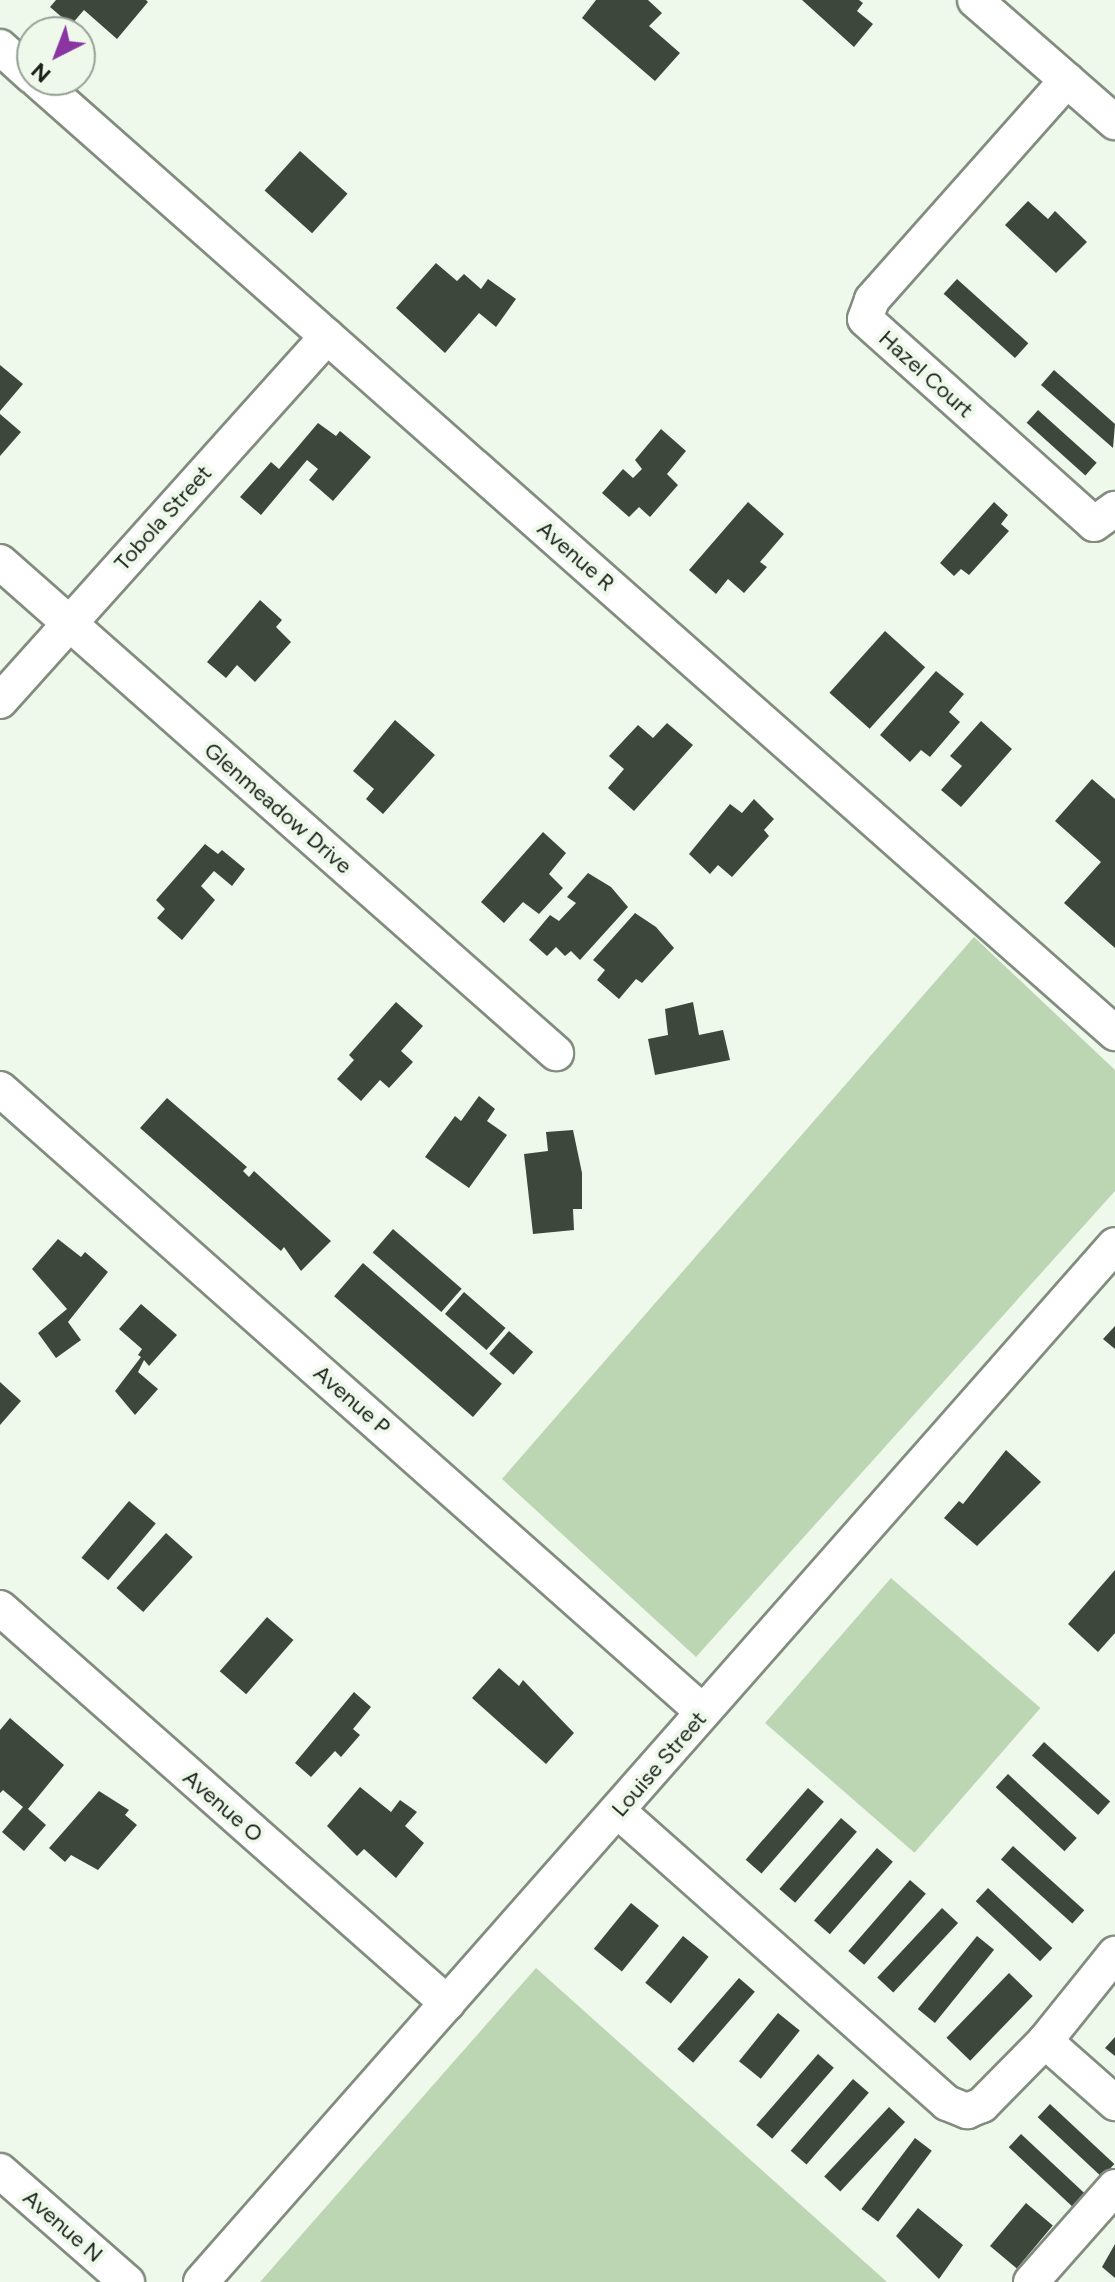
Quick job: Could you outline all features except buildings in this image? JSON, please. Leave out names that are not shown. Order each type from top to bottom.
[{"type":"street","points":[[975,0],[1115,122]]},
{"type":"street","points":[[0,47],[16,62]]},
{"type":"street","name":"Hazel Court","points":[[1067,80],[872,300],[865,319],[1094,524],[1115,509]]},
{"type":"street","name":"Avenue R","points":[[55,96],[1115,1033]]},
{"type":"street","name":"Tobola Street","points":[[0,701],[327,336]]},
{"type":"street","name":"Glenmeadow Drive","points":[[0,562],[556,1053]]},
{"type":"street","name":"Avenue P","points":[[0,1089],[703,1712]]},
{"type":"street","name":"Louise Street","points":[[201,2282],[1115,1245]]},
{"type":"street","name":"Avenue O","points":[[0,1608],[447,2003]]},
{"type":"street","points":[[618,1811],[947,2103],[967,2111],[982,2105],[1045,2041],[1115,1954]]},
{"type":"street","points":[[1045,2041],[1115,2103]]},
{"type":"street","name":"Avenue N","points":[[0,2171],[127,2282]]},
{"type":"street","points":[[1031,2282],[1115,2187]]},
{"type":"green space","points":[[974,937],[1115,1070],[1115,1191],[696,1657],[502,1479]]},
{"type":"green space","points":[[891,1578],[1040,1708],[914,1853],[765,1723]]},
{"type":"green space","points":[[536,1968],[887,2282],[260,2282]]}]
